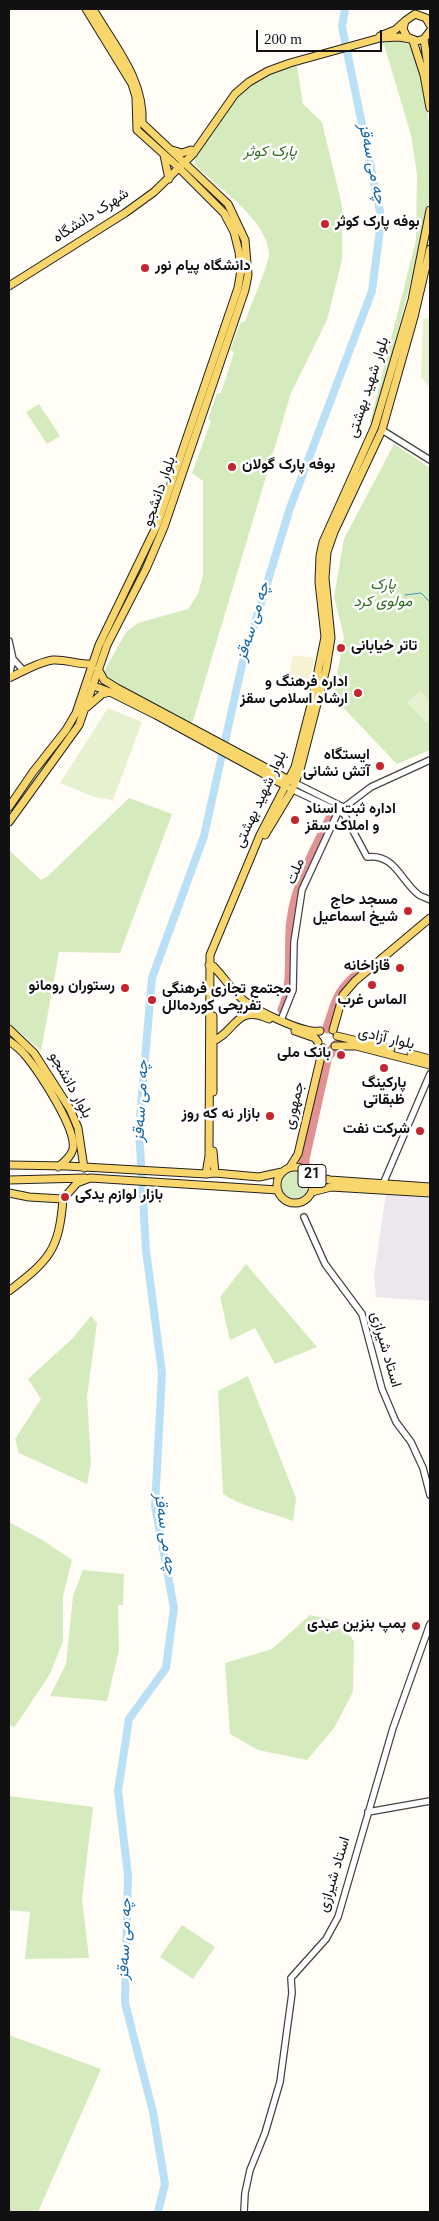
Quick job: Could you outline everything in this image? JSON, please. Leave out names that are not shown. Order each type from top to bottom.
[{"type":"main road","points":[[86,9],[132,84],[136,98],[137,130],[166,152],[192,152]]},
{"type":"main road","points":[[93,9],[133,77],[141,96],[142,123],[166,152],[169,177]]},
{"type":"main road","points":[[9,282],[123,211],[169,177],[192,152],[241,89],[268,71],[299,58],[379,37],[395,30],[415,14],[428,18],[430,25]]},
{"type":"main road","points":[[405,21],[403,29],[411,40],[422,66],[430,108]]},
{"type":"main road","points":[[430,31],[424,39],[430,81]]},
{"type":"main road","points":[[379,37],[399,37],[411,40],[424,39]]},
{"type":"main road","name":"بلوار دانشجو","points":[[12,807],[50,764],[79,725],[94,686],[99,645],[160,526],[238,288],[241,270],[239,252],[228,211],[181,164],[166,152]]},
{"type":"main road","points":[[169,177],[195,178],[190,161],[192,152]]},
{"type":"main road","name":"شهرک دانشگاه","points":[[9,286],[125,214],[169,177]]},
{"type":"main road","name":"بلوار شهید بهشتی","points":[[379,428],[412,300],[430,210]]},
{"type":"main road","name":"بلوار شهید بهشتی","points":[[215,1172],[213,1156],[211,965],[261,843],[291,785],[317,710],[331,638],[324,578],[327,552],[379,428],[414,316],[430,249]]},
{"type":"main road","points":[[9,677],[53,660],[95,666],[104,680],[157,713],[291,785]]},
{"type":"main road","name":"بلوار دانشجو","points":[[9,822],[12,807],[44,758],[71,722],[95,666]]},
{"type":"main road","points":[[86,684],[110,692],[157,713]]},
{"type":"main road","points":[[86,707],[102,694],[110,692]]},
{"type":"main road","points":[[44,758],[50,764]]},
{"type":"main road","points":[[211,1042],[244,1015],[252,1013],[315,1038],[323,1048],[334,1046],[343,995],[355,981],[430,918]]},
{"type":"main road","points":[[211,965],[243,1000],[281,1020],[308,1031],[320,1031],[326,1028],[335,1033],[430,1059]]},
{"type":"main road","name":"بلوار دانشجو","points":[[9,1029],[29,1046],[72,1134],[73,1149],[68,1159],[58,1167]]},
{"type":"main road","points":[[318,1042],[320,1031]]},
{"type":"main road","name":"بلوار دانشجو","points":[[9,1041],[39,1068],[75,1119],[82,1144],[84,1168]]},
{"type":"main road","name":"بلوار شهید بهشتی","points":[[206,1174],[209,1156],[211,1042]]},
{"type":"main road","name":"بلوار آزادی","points":[[334,1046],[356,1046],[430,1065]]},
{"type":"main road","name":"جمهوری","points":[[290,1167],[298,1154],[323,1048]]},
{"type":"main road","points":[[9,1165],[206,1174],[215,1172],[259,1176],[282,1172]]},
{"type":"main road","name":"21","points":[[290,1167],[300,1167],[312,1176],[314,1186],[312,1192],[304,1201],[294,1203],[283,1198],[278,1190],[277,1182],[282,1172],[290,1167]]},
{"type":"main road","points":[[312,1176],[330,1180],[430,1187]]},
{"type":"main road","points":[[9,1291],[31,1274],[50,1255],[55,1245],[60,1223],[62,1199],[77,1183],[90,1178]]},
{"type":"main road","points":[[9,1180],[90,1178],[278,1190]]},
{"type":"main road","points":[[312,1192],[331,1187],[430,1193]]},
{"type":"main road","points":[[9,1193],[29,1197],[62,1199]]},
{"type":"street","points":[[379,428],[430,460]]},
{"type":"street","points":[[9,641],[13,659],[9,677]]},
{"type":"street","points":[[13,659],[24,671]]},
{"type":"street","points":[[340,809],[371,787],[430,760]]},
{"type":"street","points":[[291,785],[340,809],[347,817],[367,857],[383,858],[403,876],[419,895],[430,900]]},
{"type":"street","name":"ملت","points":[[281,1020],[293,990],[294,942],[302,890],[340,809]]},
{"type":"street","points":[[384,1184],[430,1074]]},
{"type":"street","name":"استاد شیرازی","points":[[304,1217],[325,1264],[362,1314],[382,1389],[396,1422],[412,1442],[423,1468],[430,1495]]},
{"type":"street","name":"استاد شیرازی","points":[[244,2212],[245,2193],[250,2170],[265,2133],[280,2082],[292,1993],[291,1978],[326,1939],[338,1917],[393,1728],[430,1624]]},
{"type":"street","points":[[368,1812],[430,1801]]},
{"type":"shaded area","points":[[293,655],[314,658],[308,690],[287,686]]},
{"type":"shaded area","points":[[386,1193],[430,1198],[430,1301],[376,1297],[374,1276]]},
{"type":"green space","points":[[396,40],[410,45],[414,50],[422,79],[430,128],[430,196],[414,270],[373,425],[370,422],[416,240],[417,174],[411,135],[383,41]]},
{"type":"green space","name":"پارک کوثر","points":[[297,66],[303,104],[322,122],[342,206],[342,260],[327,320],[291,393],[192,724],[102,675],[126,632],[138,623],[188,609],[198,594],[203,575],[203,481],[192,473],[211,421],[208,419],[217,393],[221,393],[234,352],[230,350],[241,322],[245,322],[269,254],[266,241],[251,216],[194,164],[196,157],[226,113],[249,87],[263,77],[279,70]]},
{"type":"green space","points":[[430,318],[430,388],[421,377],[423,319]]},
{"type":"green space","points":[[39,404],[60,436],[47,444],[26,412]]},
{"type":"green space","name":"پارک مولوی کرد","points":[[394,444],[430,468],[430,750],[397,764],[333,697],[344,637],[334,597],[344,539]]},
{"type":"green space","points":[[420,691],[430,702],[430,720],[426,723],[407,702]]},
{"type":"green space","points":[[108,708],[142,722],[113,800],[94,797],[60,783]]},
{"type":"green space","points":[[129,798],[172,814],[120,953],[59,952],[41,1051],[9,1023],[9,850],[41,880],[48,876]]},
{"type":"green space","points":[[295,1172],[304,1176],[308,1185],[304,1194],[295,1198],[286,1194],[282,1185],[286,1176]]},
{"type":"green space","points":[[246,1264],[317,1347],[275,1364],[255,1328],[230,1340],[220,1297]]},
{"type":"green space","points":[[91,1316],[97,1323],[87,1397],[91,1463],[87,1484],[19,1453],[15,1439],[41,1399],[28,1379],[73,1338]]},
{"type":"green space","points":[[248,1376],[296,1498],[293,1521],[248,1506],[223,1494],[218,1391]]},
{"type":"green space","points":[[9,1522],[44,1541],[72,1560],[63,1596],[63,1641],[50,1674],[14,1728],[9,1724]]},
{"type":"green space","points":[[83,1570],[124,1574],[123,1605],[118,1605],[119,1650],[107,1701],[50,1696],[66,1664],[73,1596]]},
{"type":"green space","points":[[310,1615],[338,1621],[354,1641],[353,1692],[334,1728],[307,1760],[258,1750],[230,1734],[225,1663],[272,1649]]},
{"type":"green space","points":[[9,1796],[93,1807],[82,1898],[89,1958],[25,1959],[30,1912],[9,1910]]},
{"type":"green space","points":[[182,1925],[215,1947],[193,1979],[160,1957]]},
{"type":"green space","points":[[9,2035],[101,2069],[38,2212],[9,2212]]},
{"type":"waterway","name":"چە می سەقز","points":[[158,2212],[165,2184],[153,2112],[125,2003],[128,1875],[118,1791],[129,1719],[166,1668],[174,1608],[155,1506],[162,1373],[146,1250],[139,1129],[152,978],[204,836],[241,669],[290,508],[372,291],[380,229],[380,212],[342,27],[345,9]]},
{"type":"waterway","points":[[405,595],[421,593],[430,602]]},
{"type":"taxiway","points":[[283,1010],[289,988],[292,920],[298,891],[335,810]]},
{"type":"taxiway","points":[[328,1028],[342,992],[360,973]]},
{"type":"taxiway","points":[[309,1173],[304,1164],[304,1159],[327,1056],[337,1045]]},
{"type":"place","name":"بوفه پارک کوثر","points":[[325,224]]},
{"type":"place","name":"دانشگاه پیام نور","points":[[145,268]]},
{"type":"place","name":"بوفه پارک گولان","points":[[232,467]]},
{"type":"place","name":"تاتر خیابانی","points":[[341,648]]},
{"type":"place","name":"اداره فرهنگ و ارشاد اسلامی سقز","points":[[358,693]]},
{"type":"place","name":"ایستگاه آتش نشانی","points":[[380,766]]},
{"type":"place","name":"اداره ثبت اسناد و املاک سقز","points":[[295,820]]},
{"type":"place","name":"مسجد حاج شیخ اسماعیل","points":[[408,911]]},
{"type":"place","name":"قازاخانه","points":[[400,968]]},
{"type":"place","name":"الماس غرب","points":[[372,985]]},
{"type":"place","name":"رستوران رومانو","points":[[125,988]]},
{"type":"place","name":"مجتمع تجاری فرهنگی تفریحی کوردمالل","points":[[152,1000]]},
{"type":"place","name":"بانک ملی","points":[[341,1055]]},
{"type":"place","name":"پارکینگ ظبقاتی","points":[[384,1068]]},
{"type":"place","name":"بازار نه که روز","points":[[270,1116]]},
{"type":"place","name":"شرکت نفت","points":[[420,1131]]},
{"type":"place","name":"بازار لوازم یدکی","points":[[65,1197]]},
{"type":"place","name":"پمپ بنزین عبدی","points":[[416,1626]]}]
